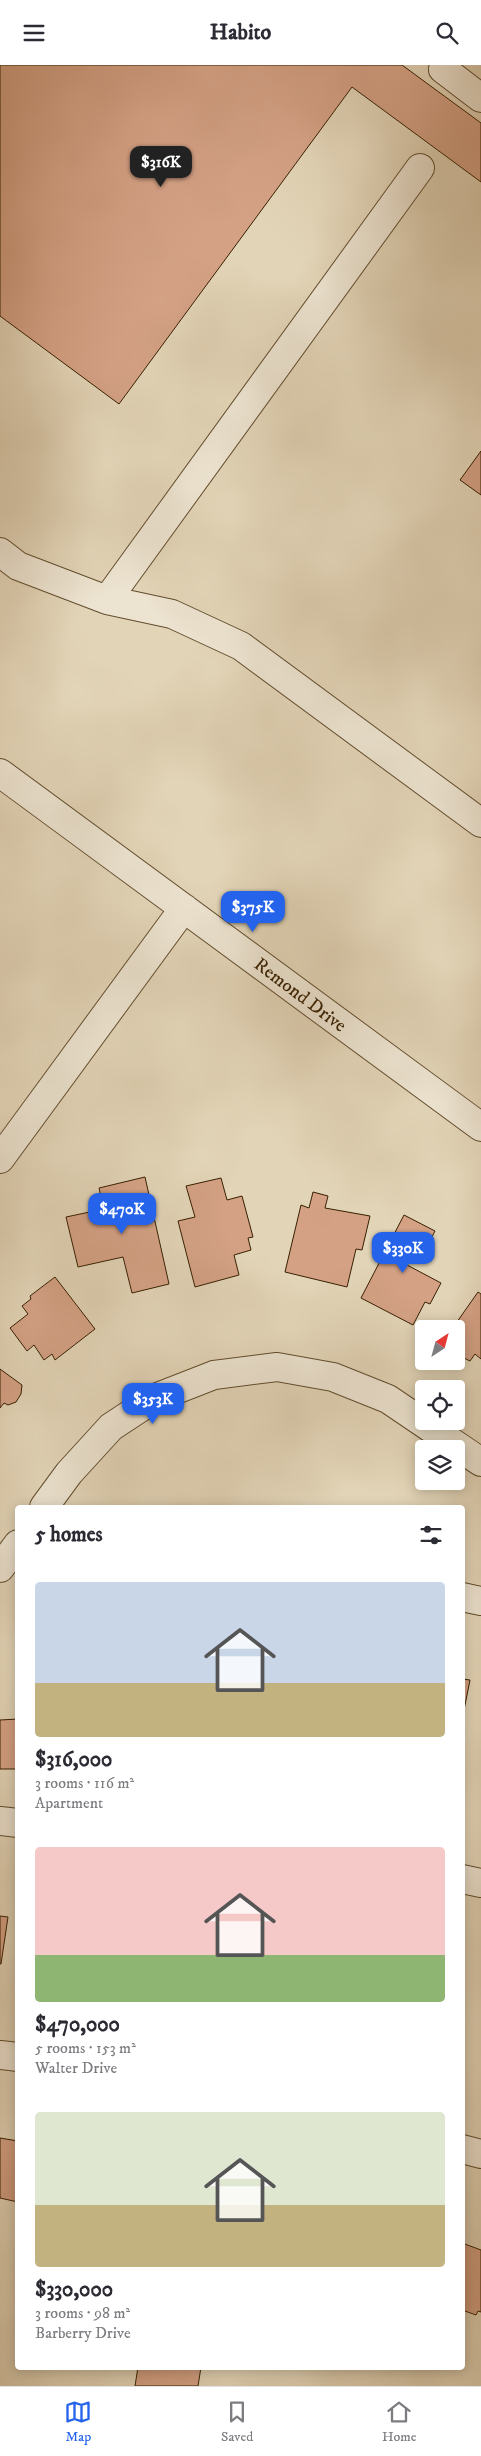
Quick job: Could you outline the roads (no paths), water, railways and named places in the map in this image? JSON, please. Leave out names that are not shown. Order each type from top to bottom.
[{"type":"street","points":[[444,65],[443,69],[481,98]]},
{"type":"street","points":[[107,601],[420,168]]},
{"type":"street","points":[[0,552],[18,566],[107,601],[172,614],[240,646],[481,823]]},
{"type":"street","name":"Remond Drive","points":[[0,773],[481,1127]]},
{"type":"street","points":[[0,1159],[184,908]]},
{"type":"street","points":[[45,1505],[69,1473],[111,1427],[155,1398],[214,1375],[277,1367],[333,1377],[388,1399],[481,1462]]},
{"type":"street","points":[[465,1598],[481,1601]]},
{"type":"street","points":[[0,1821],[15,1823]]},
{"type":"street","points":[[465,1880],[481,1883]]},
{"type":"street","points":[[0,2055],[15,2057]]},
{"type":"street","points":[[465,2150],[481,2154]]}]
